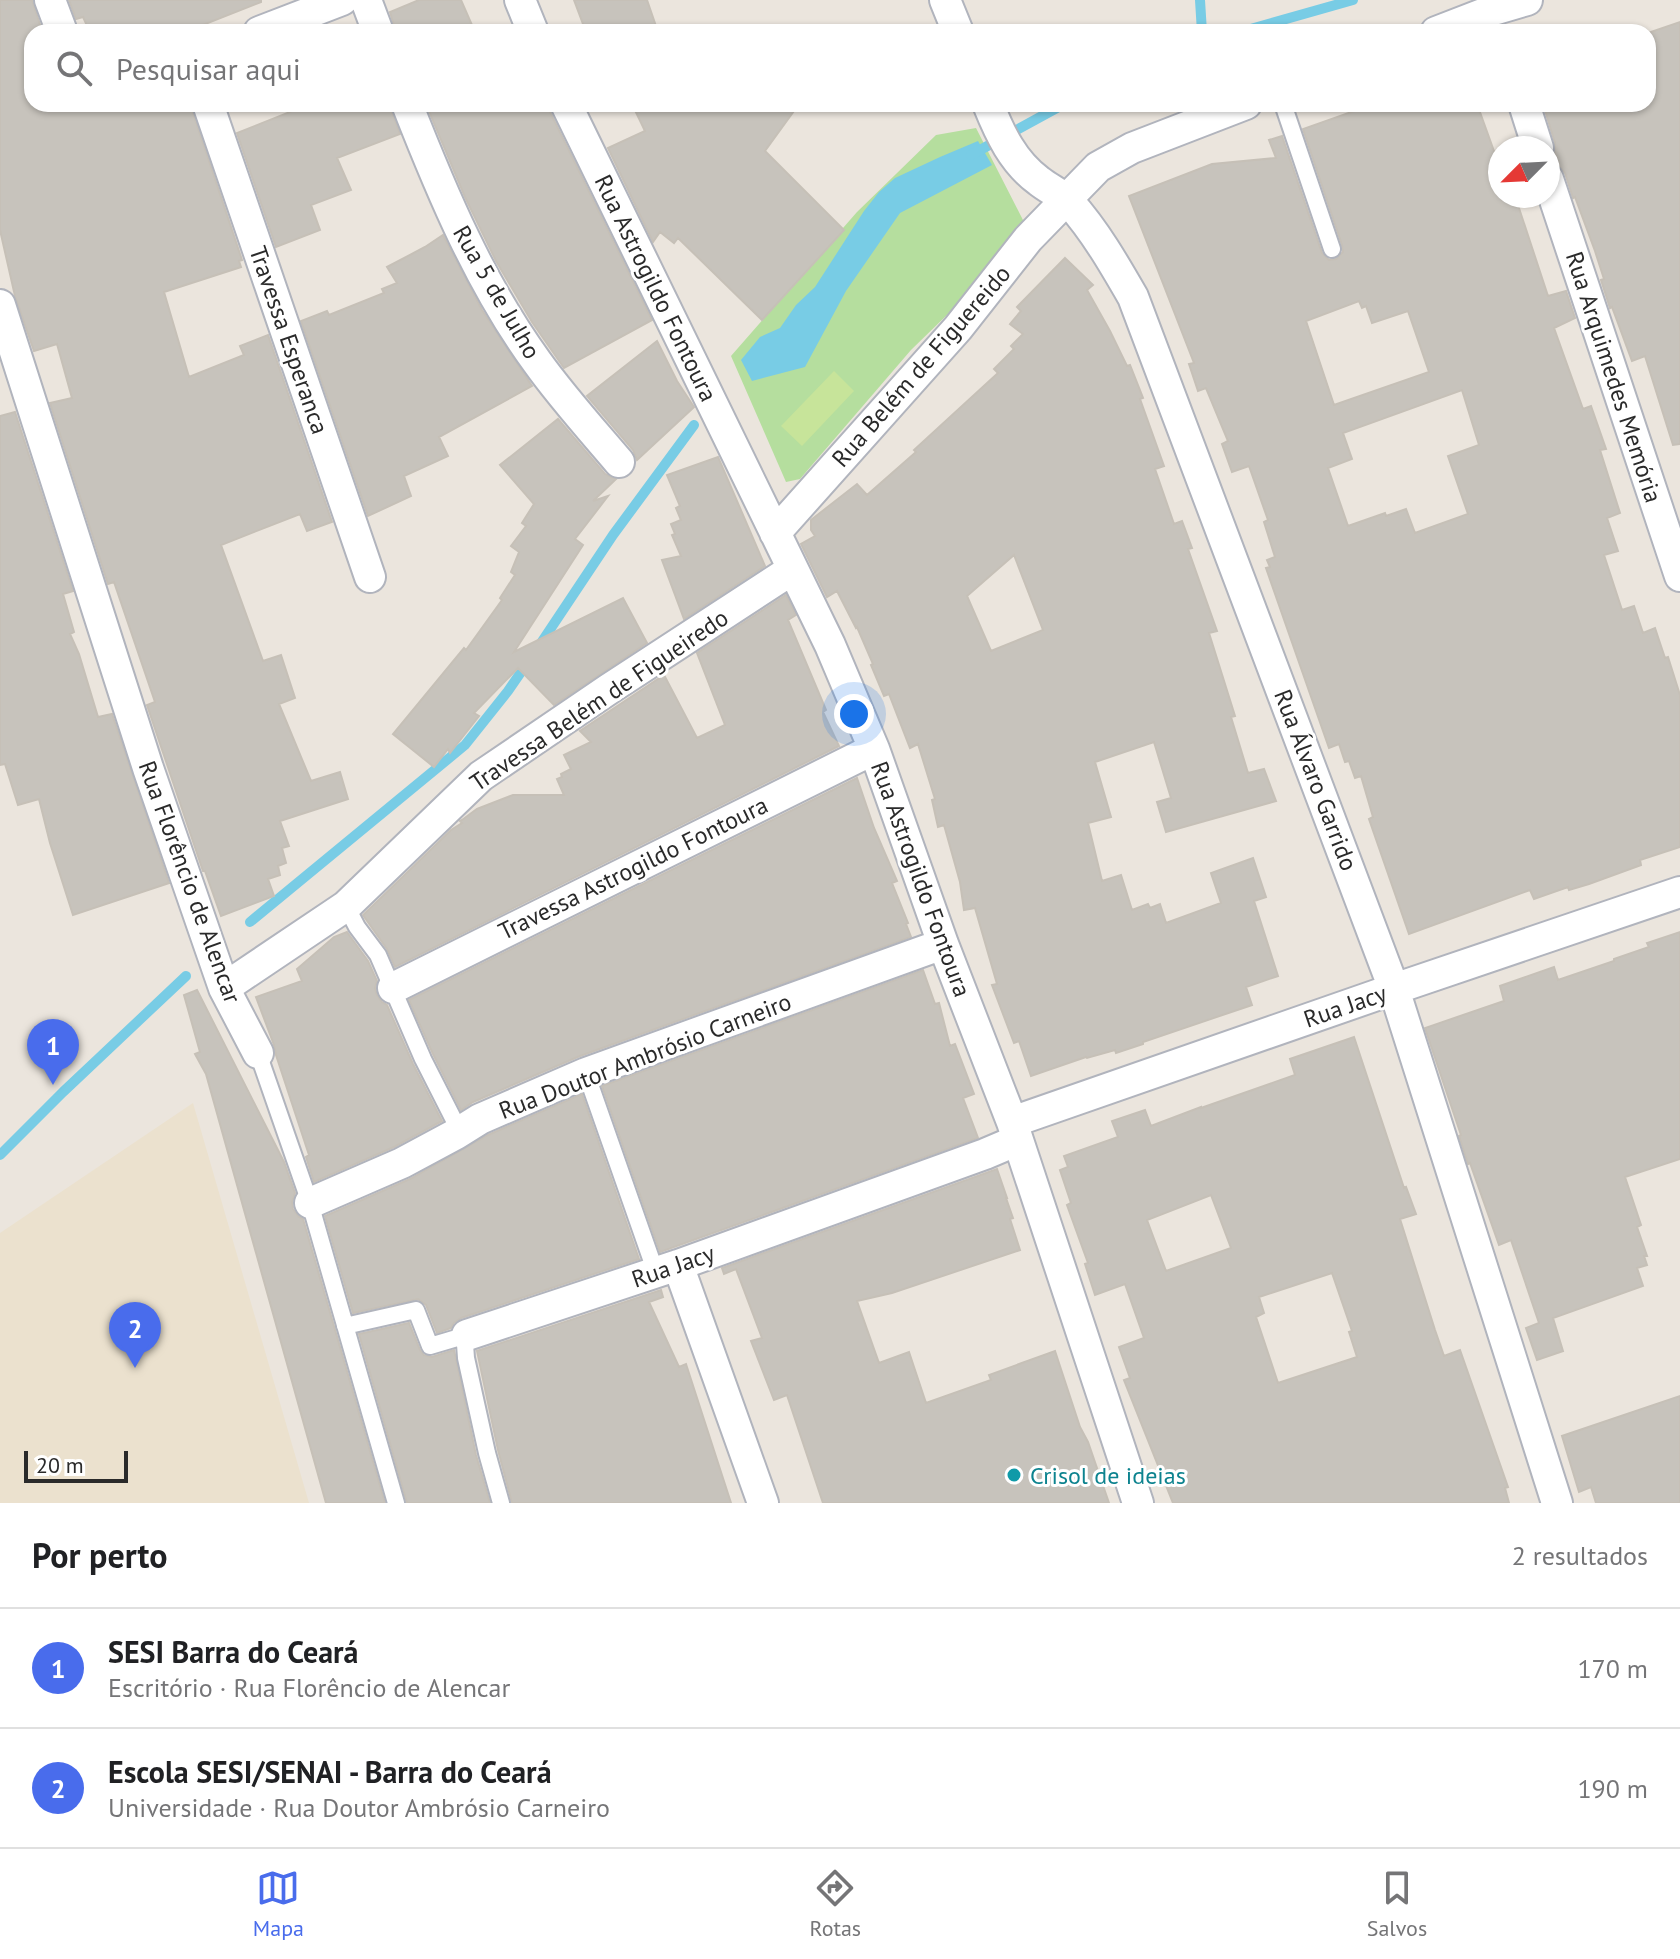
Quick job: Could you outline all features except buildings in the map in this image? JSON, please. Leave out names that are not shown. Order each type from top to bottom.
[{"type":"street","points":[[50,0],[59,24]]},
{"type":"street","points":[[280,24],[342,0]]},
{"type":"street","points":[[366,0],[375,24]]},
{"type":"street","points":[[520,0],[530,24]]},
{"type":"street","points":[[945,0],[955,24]]},
{"type":"street","points":[[1496,21],[1527,0]]},
{"type":"street","name":"Travessa Esperanca","points":[[211,112],[370,577]]},
{"type":"street","name":"Rua 5 de Julho","points":[[410,112],[451,211],[497,301],[536,360],[619,462]]},
{"type":"street","name":"Rua Astrogildo Fontoura","points":[[570,112],[830,645],[874,749],[943,944],[1015,1131],[1138,1503]]},
{"type":"street","name":"Rua Álvaro Garrido","points":[[991,112],[1007,148],[1038,180],[1066,199],[1087,223],[1133,297],[1394,989],[1557,1503]]},
{"type":"street","name":"Rua Belém de Figuereido","points":[[775,533],[958,328],[1028,239],[1098,167],[1132,148],[1225,112]]},
{"type":"street","points":[[1527,112],[1534,136]]},
{"type":"street","name":"Rua Arquimedes Memória","points":[[1558,208],[1680,576]]},
{"type":"street","name":"Rua Florêncio de Alencar","points":[[0,305],[148,768],[224,988],[258,1053]]},
{"type":"street","name":"Travessa Belém de Figueiredo","points":[[224,988],[346,906],[481,776],[793,569]]},
{"type":"street","name":"Travessa Astrogildo Fontoura","points":[[393,988],[874,749]]},
{"type":"street","name":"Rua Jacy","points":[[467,1335],[667,1269],[985,1154],[1015,1131],[1394,989],[1680,892]]},
{"type":"street","name":"Rua Doutor Ambrósio Carneiro","points":[[310,1203],[402,1163],[480,1119],[586,1073],[943,944]]},
{"type":"street","points":[[667,1269],[763,1503]]},
{"type":"lane","points":[[1286,112],[1332,249]]},
{"type":"lane","points":[[346,906],[378,955],[423,1059],[460,1132]]},
{"type":"lane","name":"Rua Florêncio de Alencar","points":[[258,1053],[310,1203],[396,1503]]},
{"type":"lane","points":[[586,1073],[667,1269]]},
{"type":"lane","name":"Rua Jacy","points":[[345,1326],[416,1310],[430,1346],[467,1335]]},
{"type":"lane","points":[[467,1335],[466,1358],[501,1503]]},
{"type":"shaded area","points":[[193,1103],[309,1503],[0,1503],[0,1233]]},
{"type":"green space","points":[[976,128],[1025,224],[1022,242],[911,350],[800,479],[786,482],[731,356],[857,212],[936,135]]},
{"type":"green space","points":[[834,371],[854,391],[802,446],[781,426]]},
{"type":"water","points":[[978,141],[992,165],[900,213],[846,291],[805,367],[752,381],[741,360],[760,337],[780,328],[796,305],[815,287],[879,192],[895,178]]},
{"type":"waterway","points":[[1200,0],[1202,24]]},
{"type":"waterway","points":[[1268,24],[1353,0]]},
{"type":"waterway","points":[[971,155],[1049,112]]},
{"type":"waterway","points":[[539,646],[613,535],[694,425]]},
{"type":"waterway","points":[[250,922],[465,745],[528,662]]},
{"type":"waterway","points":[[0,1155],[186,976]]},
{"type":"place","name":"SESI Barra do Ceará","points":[[53,1085]]},
{"type":"place","name":"Escola SESI/SENAI - Barra do Ceará","points":[[135,1368]]},
{"type":"place","name":"Crisol de ideias","points":[[1014,1475]]}]
